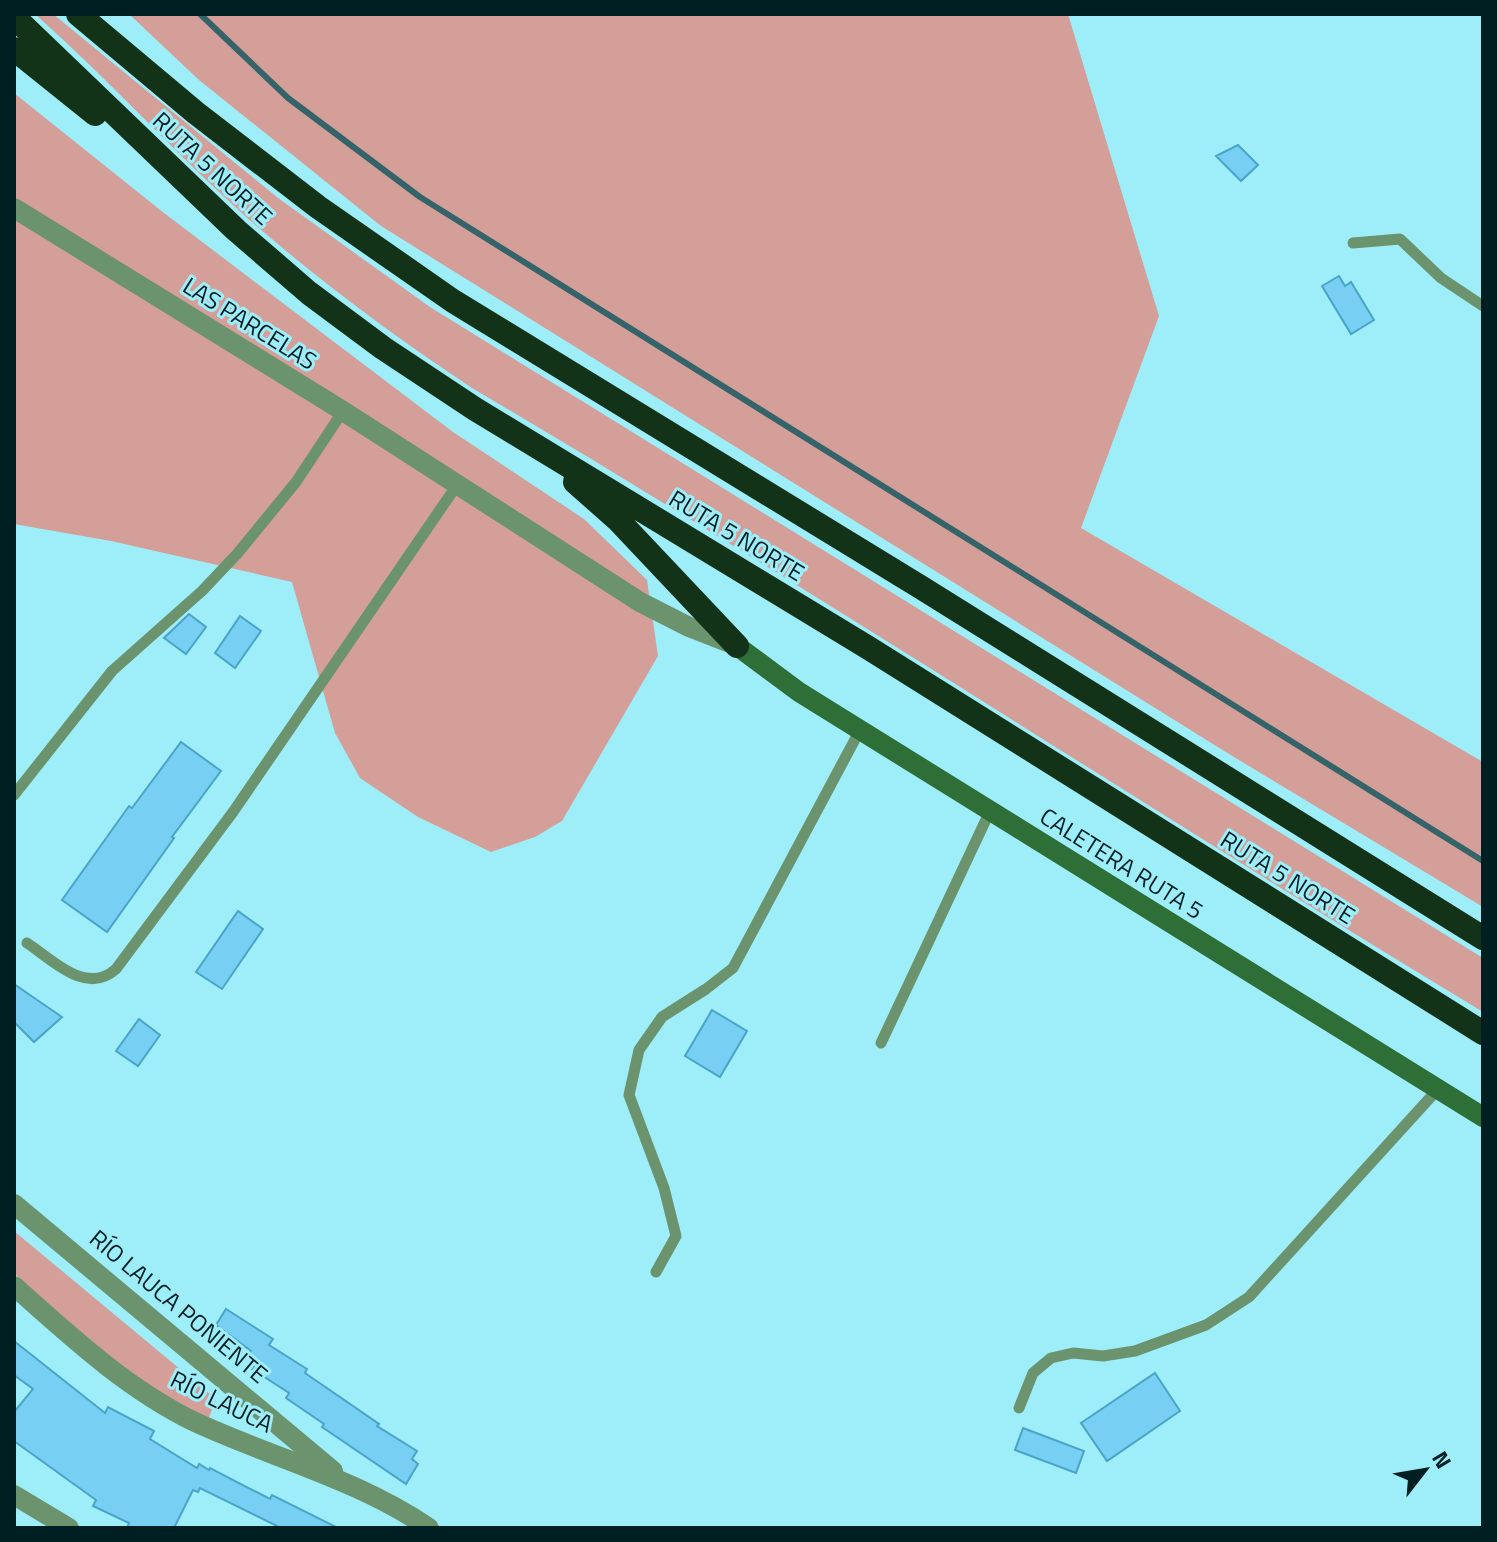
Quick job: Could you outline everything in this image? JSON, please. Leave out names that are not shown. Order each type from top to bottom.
[{"type":"highway","name":"RUTA 5 NORTE","points":[[78,14],[196,113],[318,207],[464,308],[922,588],[1483,938]]},
{"type":"highway","points":[[95,14],[196,113]]},
{"type":"highway","name":"RUTA 5 NORTE","points":[[14,17],[236,230],[343,320],[432,381],[867,647],[1483,1033]]},
{"type":"highway","points":[[14,49],[236,230]]},
{"type":"highway","points":[[511,430],[618,520],[737,646]]},
{"type":"street","name":"LAS PARCELAS","points":[[14,208],[343,411],[640,602],[689,627],[737,646]]},
{"type":"street","name":"CALETERA RUTA 5","points":[[737,646],[799,692],[1483,1117]]},
{"type":"street","name":"RÍO LAUCA PONIENTE","points":[[14,1204],[345,1481]]},
{"type":"street","name":"RÍO LAUCA","points":[[14,1286],[105,1365],[179,1412],[244,1443],[345,1481],[402,1521],[426,1527]]},
{"type":"street","points":[[14,1495],[69,1528]]},
{"type":"lane","points":[[1353,243],[1400,239],[1441,278],[1483,306]]},
{"type":"lane","points":[[14,795],[112,671],[202,591],[237,554],[296,482],[343,411]]},
{"type":"lane","points":[[27,943],[79,978],[98,980],[116,969],[233,812],[457,485]]},
{"type":"lane","points":[[656,1272],[676,1236],[664,1188],[629,1095],[639,1050],[662,1017],[733,968],[860,730]]},
{"type":"lane","points":[[881,1043],[990,811]]},
{"type":"lane","points":[[1019,1408],[1033,1373],[1051,1358],[1073,1353],[1103,1356],[1135,1351],[1206,1325],[1249,1297],[1438,1089]]},
{"type":"shaded area","points":[[35,14],[53,14],[278,198],[430,307],[1483,958],[1483,1012],[442,368],[327,284],[245,216]]},
{"type":"shaded area","points":[[129,14],[1068,14],[1159,316],[1081,528],[1483,762],[1483,907],[1229,754],[381,226],[199,80]]},
{"type":"shaded area","points":[[14,93],[164,213],[453,432],[584,519],[647,580],[658,656],[562,821],[535,837],[491,852],[418,817],[360,778],[335,733],[292,582],[111,541],[14,524]]},
{"type":"shaded area","points":[[14,1231],[216,1399],[208,1420],[163,1395],[79,1334],[14,1273]]},
{"type":"building","points":[[1238,145],[1258,165],[1241,181],[1216,156]]},
{"type":"building","points":[[1339,276],[1345,286],[1351,282],[1374,320],[1351,334],[1322,286]]},
{"type":"building","points":[[189,614],[206,627],[186,654],[164,638]]},
{"type":"building","points":[[240,616],[261,631],[235,668],[215,653]]},
{"type":"building","points":[[181,742],[221,771],[107,932],[62,900],[129,806],[132,808]]},
{"type":"building","points":[[238,911],[263,929],[222,989],[196,972]]},
{"type":"building","points":[[14,984],[62,1017],[34,1042],[14,1022]]},
{"type":"building","points":[[712,1010],[747,1031],[720,1077],[685,1056]]},
{"type":"building","points":[[139,1019],[160,1035],[138,1066],[116,1051]]},
{"type":"building","points":[[226,1309],[273,1339],[269,1345],[307,1369],[305,1373],[417,1451],[412,1459],[418,1464],[406,1484],[322,1427],[324,1424],[286,1398],[289,1393],[252,1369],[257,1361],[248,1356],[251,1351],[216,1325]]},
{"type":"building","points":[[14,1341],[105,1413],[108,1407],[154,1431],[150,1439],[197,1468],[199,1464],[210,1468],[270,1499],[272,1495],[338,1528],[281,1528],[200,1488],[198,1492],[193,1490],[174,1528],[127,1528],[129,1523],[93,1506],[96,1500],[14,1441],[14,1412],[33,1389],[14,1375]]},
{"type":"building","points":[[1155,1373],[1180,1411],[1107,1461],[1081,1423]]},
{"type":"building","points":[[1023,1428],[1084,1451],[1076,1473],[1015,1450]]},
{"type":"railway","points":[[200,14],[288,98],[420,197],[1483,861]]}]
